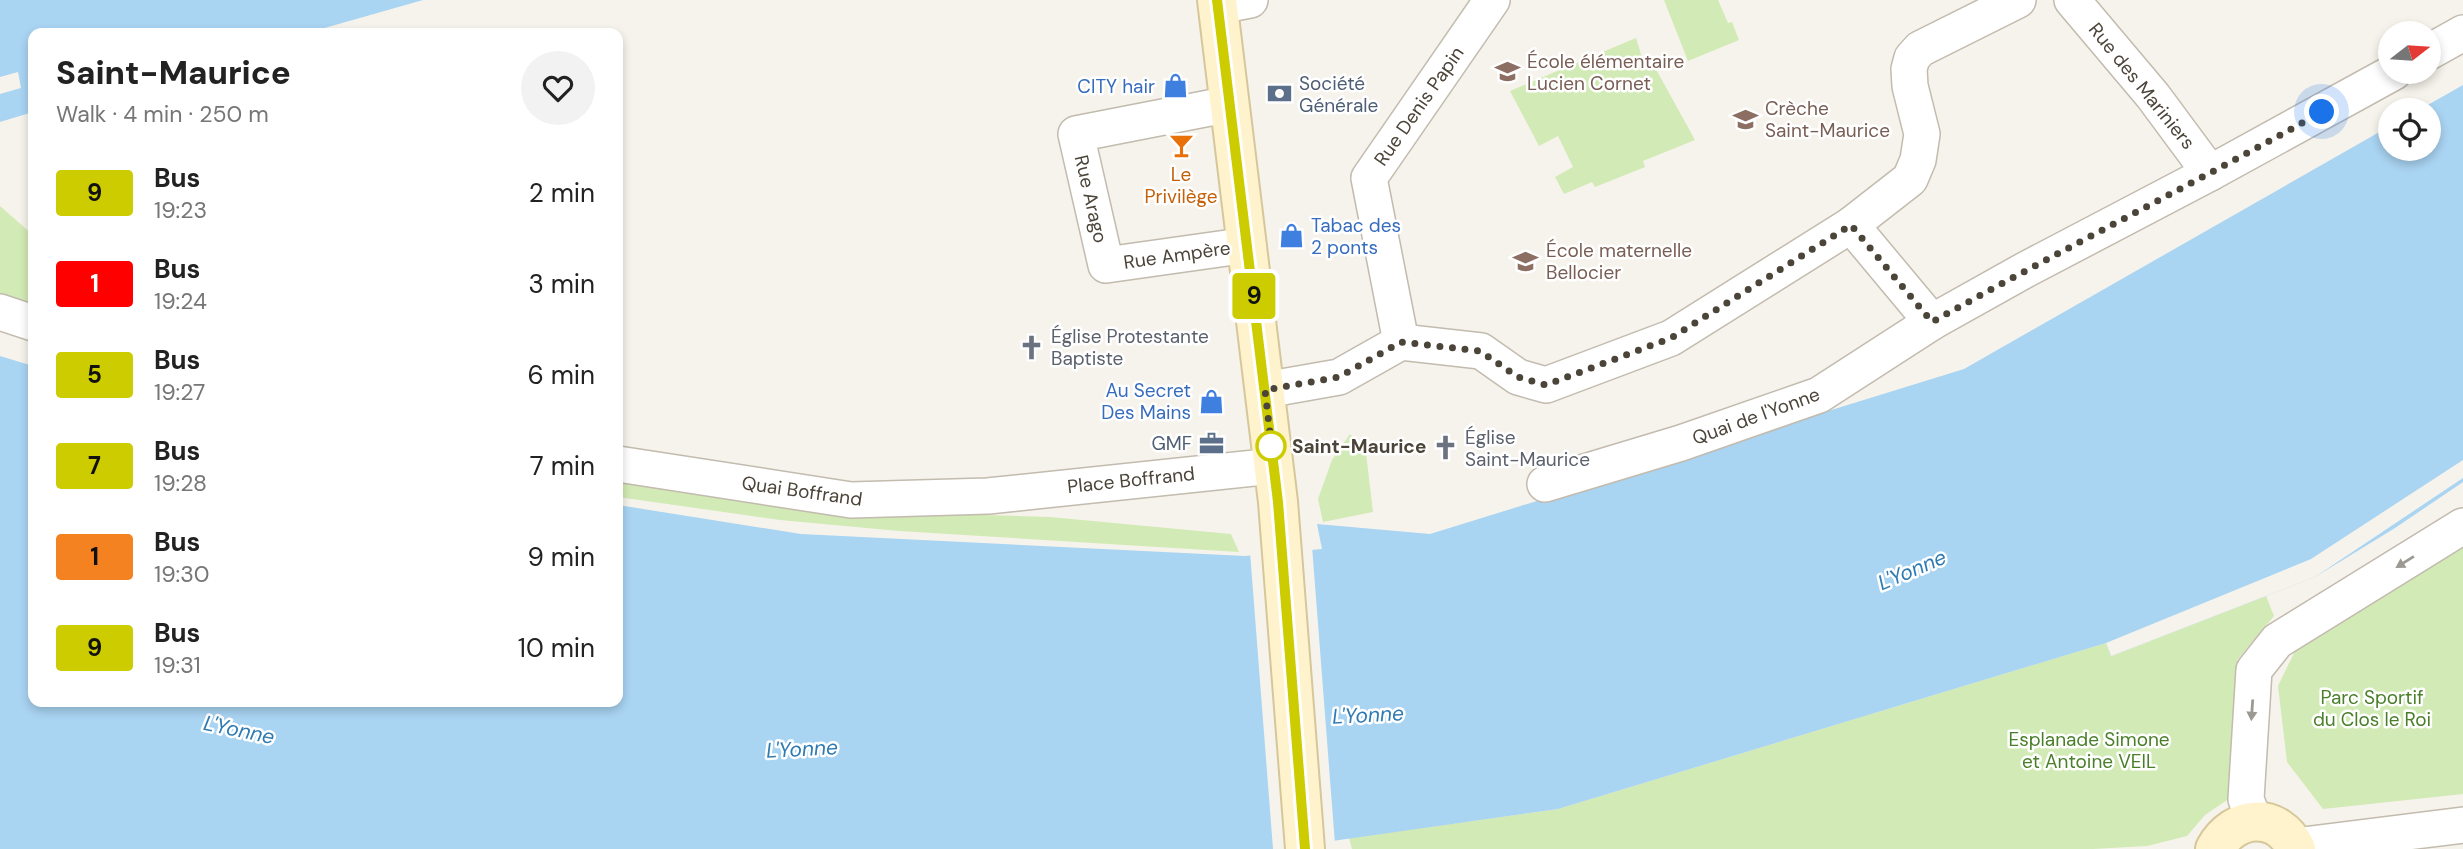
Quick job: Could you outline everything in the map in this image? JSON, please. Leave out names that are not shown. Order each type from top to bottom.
[{"type":"main road","points":[[1228,2],[1230,104],[1273,466],[1305,849]]},
{"type":"main road","points":[[2215,849],[2231,829],[2254,821],[2278,828],[2296,848]]},
{"type":"street","name":"Rue Denis Papin","points":[[1401,342],[1369,178],[1492,0]]},
{"type":"street","points":[[1265,390],[1339,377],[1401,342],[1480,351],[1518,377],[1546,385],[1671,338],[1851,225],[1910,179],[1918,160],[1923,134],[1910,86],[1909,69],[1912,58],[1920,49],[2018,0]]},
{"type":"street","name":"Rue des Mariniers","points":[[2072,0],[2153,96],[2210,173]]},
{"type":"street","points":[[2441,45],[2463,33]]},
{"type":"street","name":"Quai de l'Yonne","points":[[1545,484],[1681,443],[1819,395],[1932,322],[2378,81]]},
{"type":"street","name":"Rue Arago","points":[[1106,265],[1076,134],[1230,104]]},
{"type":"street","points":[[1851,225],[1932,322]]},
{"type":"street","name":"Rue Ampère","points":[[1106,265],[1248,245]]},
{"type":"street","points":[[0,312],[28,321]]},
{"type":"street","name":"Quai Boffrand","points":[[623,465],[851,500],[988,496]]},
{"type":"street","name":"Place Boffrand","points":[[988,496],[1273,466]]},
{"type":"street","points":[[2254,821],[2246,799],[2255,670],[2277,641],[2463,526]]},
{"type":"street","points":[[2296,848],[2463,825]]},
{"type":"green space","points":[[1664,0],[1718,0],[1728,23],[1732,22],[1739,40],[1688,61]]},
{"type":"green space","points":[[1636,38],[1644,64],[1652,62],[1695,140],[1643,161],[1645,167],[1595,187],[1592,182],[1564,194],[1555,177],[1573,167],[1558,136],[1539,146],[1510,91]]},
{"type":"green space","points":[[0,206],[28,231],[28,305],[0,297]]},
{"type":"green space","points":[[1350,434],[1366,453],[1373,512],[1323,522],[1318,499],[1332,460]]},
{"type":"green space","points":[[623,482],[830,510],[1050,517],[1231,534],[1239,552],[899,531],[780,520],[623,498]]},
{"type":"green space","name":"Parc Sportif du Clos le Roi","points":[[2463,542],[2463,794],[2323,809],[2287,762],[2278,686],[2297,647]]},
{"type":"green space","name":"Esplanade Simone et Antoine VEIL","points":[[2266,596],[2274,616],[2237,660],[2233,796],[2205,815],[2187,836],[2147,846],[2093,849],[1352,849],[1349,838],[1558,809],[2106,643],[2112,656]]},
{"type":"water","points":[[0,0],[423,0],[325,28],[28,28],[28,114],[0,122]]},
{"type":"water","name":"L'Yonne","points":[[2463,85],[2463,482],[2315,577],[2111,656],[2106,643],[1558,809],[1276,849],[0,849],[0,356],[28,364],[28,707],[623,707],[623,506],[801,534],[1245,556],[1322,549],[1317,524],[1430,534],[1964,369],[2378,133],[2378,161],[2441,161],[2440,98]]},
{"type":"pier","points":[[18,72],[21,88],[0,94],[0,77]]},
{"type":"pier","points":[[2463,460],[2463,478],[2315,577],[2111,656],[2106,643],[2311,559]]},
{"type":"pier","points":[[1312,546],[1335,844],[1300,849],[1273,849],[1250,552]]},
{"type":"bus line","name":"9","points":[[1217,0],[1278,502],[1305,849]]},
{"type":"place","name":"École élémentaire Lucien Cornet","points":[[1507,72]]},
{"type":"place","name":"CITY hair","points":[[1175,86]]},
{"type":"place","name":"Société Générale","points":[[1279,94]]},
{"type":"place","name":"Crèche Saint-Maurice","points":[[1745,119]]},
{"type":"place","name":"Le Privilège","points":[[1181,146]]},
{"type":"place","name":"Tabac des 2 ponts","points":[[1291,236]]},
{"type":"place","name":"École maternelle Bellocier","points":[[1526,261]]},
{"type":"place","name":"Église Protestante Baptiste","points":[[1031,347]]},
{"type":"place","name":"Au Secret Des Mains","points":[[1211,401]]},
{"type":"place","name":"GMF","points":[[1212,443]]},
{"type":"place","name":"Saint-Maurice","points":[[1271,446]]},
{"type":"place","name":"Église Saint-Maurice","points":[[1445,448]]},
{"type":"route","points":[[1271,446],[1272,451],[1265,390],[1339,377],[1401,342],[1480,351],[1518,377],[1546,385],[1671,338],[1851,225],[1932,322],[2322,112]]}]
